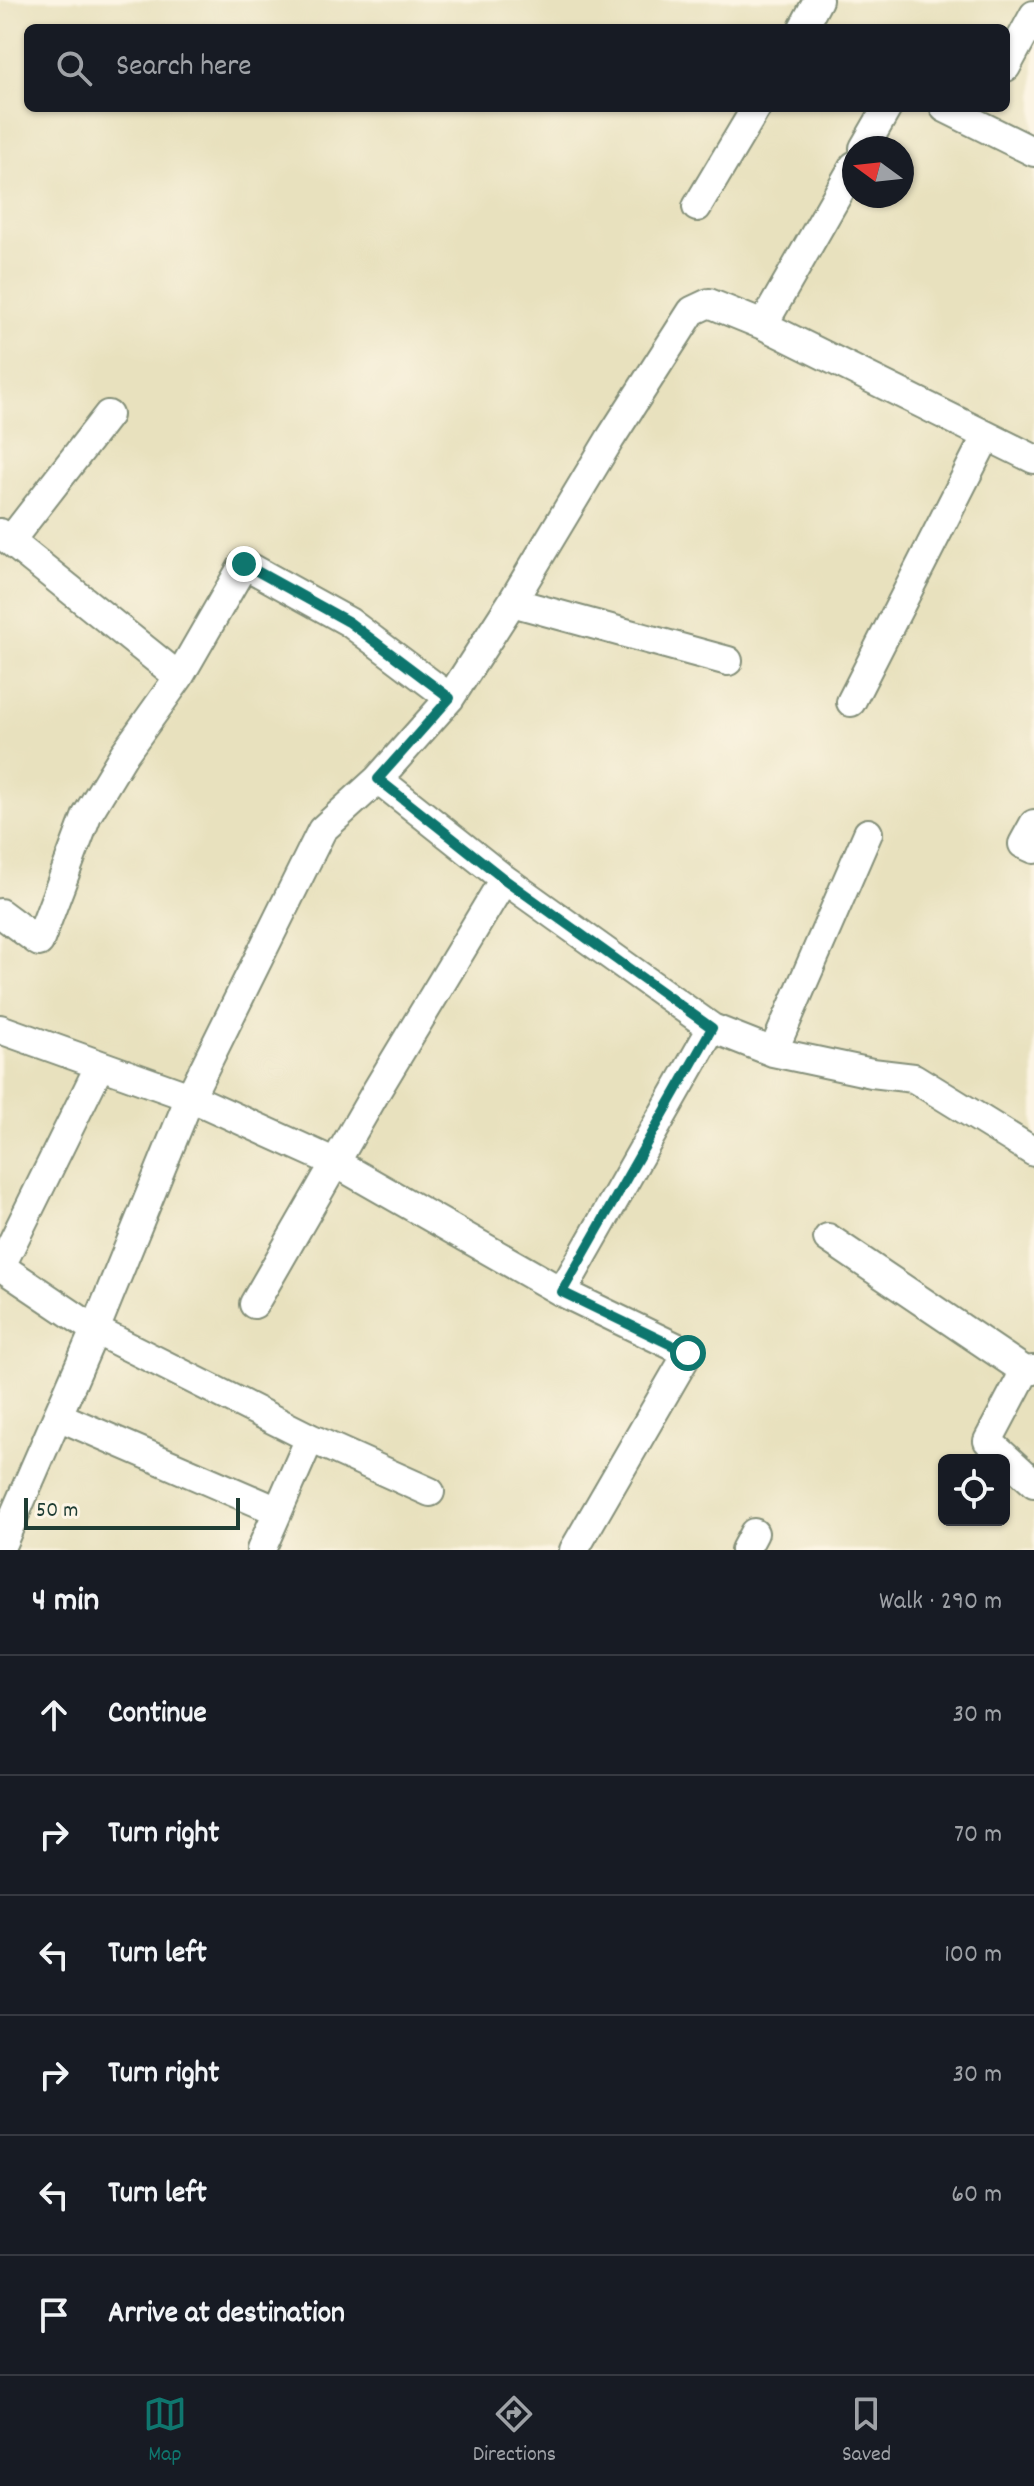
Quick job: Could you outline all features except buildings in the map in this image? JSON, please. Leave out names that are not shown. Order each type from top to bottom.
[{"type":"street","points":[[805,24],[818,0]]},
{"type":"street","points":[[1010,60],[1034,15]]},
{"type":"street","points":[[697,207],[754,112]]},
{"type":"street","points":[[871,136],[885,112]]},
{"type":"street","points":[[980,116],[1034,152]]},
{"type":"street","points":[[763,325],[842,187]]},
{"type":"street","points":[[0,1548],[95,1330],[190,1097],[322,830],[378,779],[450,698],[692,311],[709,303],[763,325],[986,437],[1032,452]]},
{"type":"street","points":[[108,415],[5,537],[179,677]]},
{"type":"street","points":[[851,702],[986,437]]},
{"type":"street","points":[[0,913],[39,942],[87,815],[124,754],[179,677],[244,564],[349,622],[450,698]]},
{"type":"street","points":[[512,602],[728,661]]},
{"type":"street","points":[[378,779],[504,879],[712,1028],[773,1052],[872,1073],[914,1078],[1034,1152]]},
{"type":"street","points":[[1034,824],[1023,844],[1034,849]]},
{"type":"street","points":[[773,1052],[868,833]]},
{"type":"street","points":[[254,1304],[377,1090],[504,879]]},
{"type":"street","points":[[562,1292],[712,1028]]},
{"type":"street","points":[[0,1029],[190,1097],[336,1163],[562,1292],[688,1353],[574,1550]]},
{"type":"street","points":[[100,1065],[1,1268],[95,1330],[310,1438],[430,1492]]},
{"type":"street","points":[[828,1238],[1029,1370],[988,1441],[1034,1483]]},
{"type":"street","points":[[58,1416],[278,1511]]},
{"type":"street","points":[[261,1550],[310,1438]]},
{"type":"route","points":[[244,564],[349,622],[450,698],[378,779],[504,879],[712,1028],[562,1292],[688,1353]]}]
